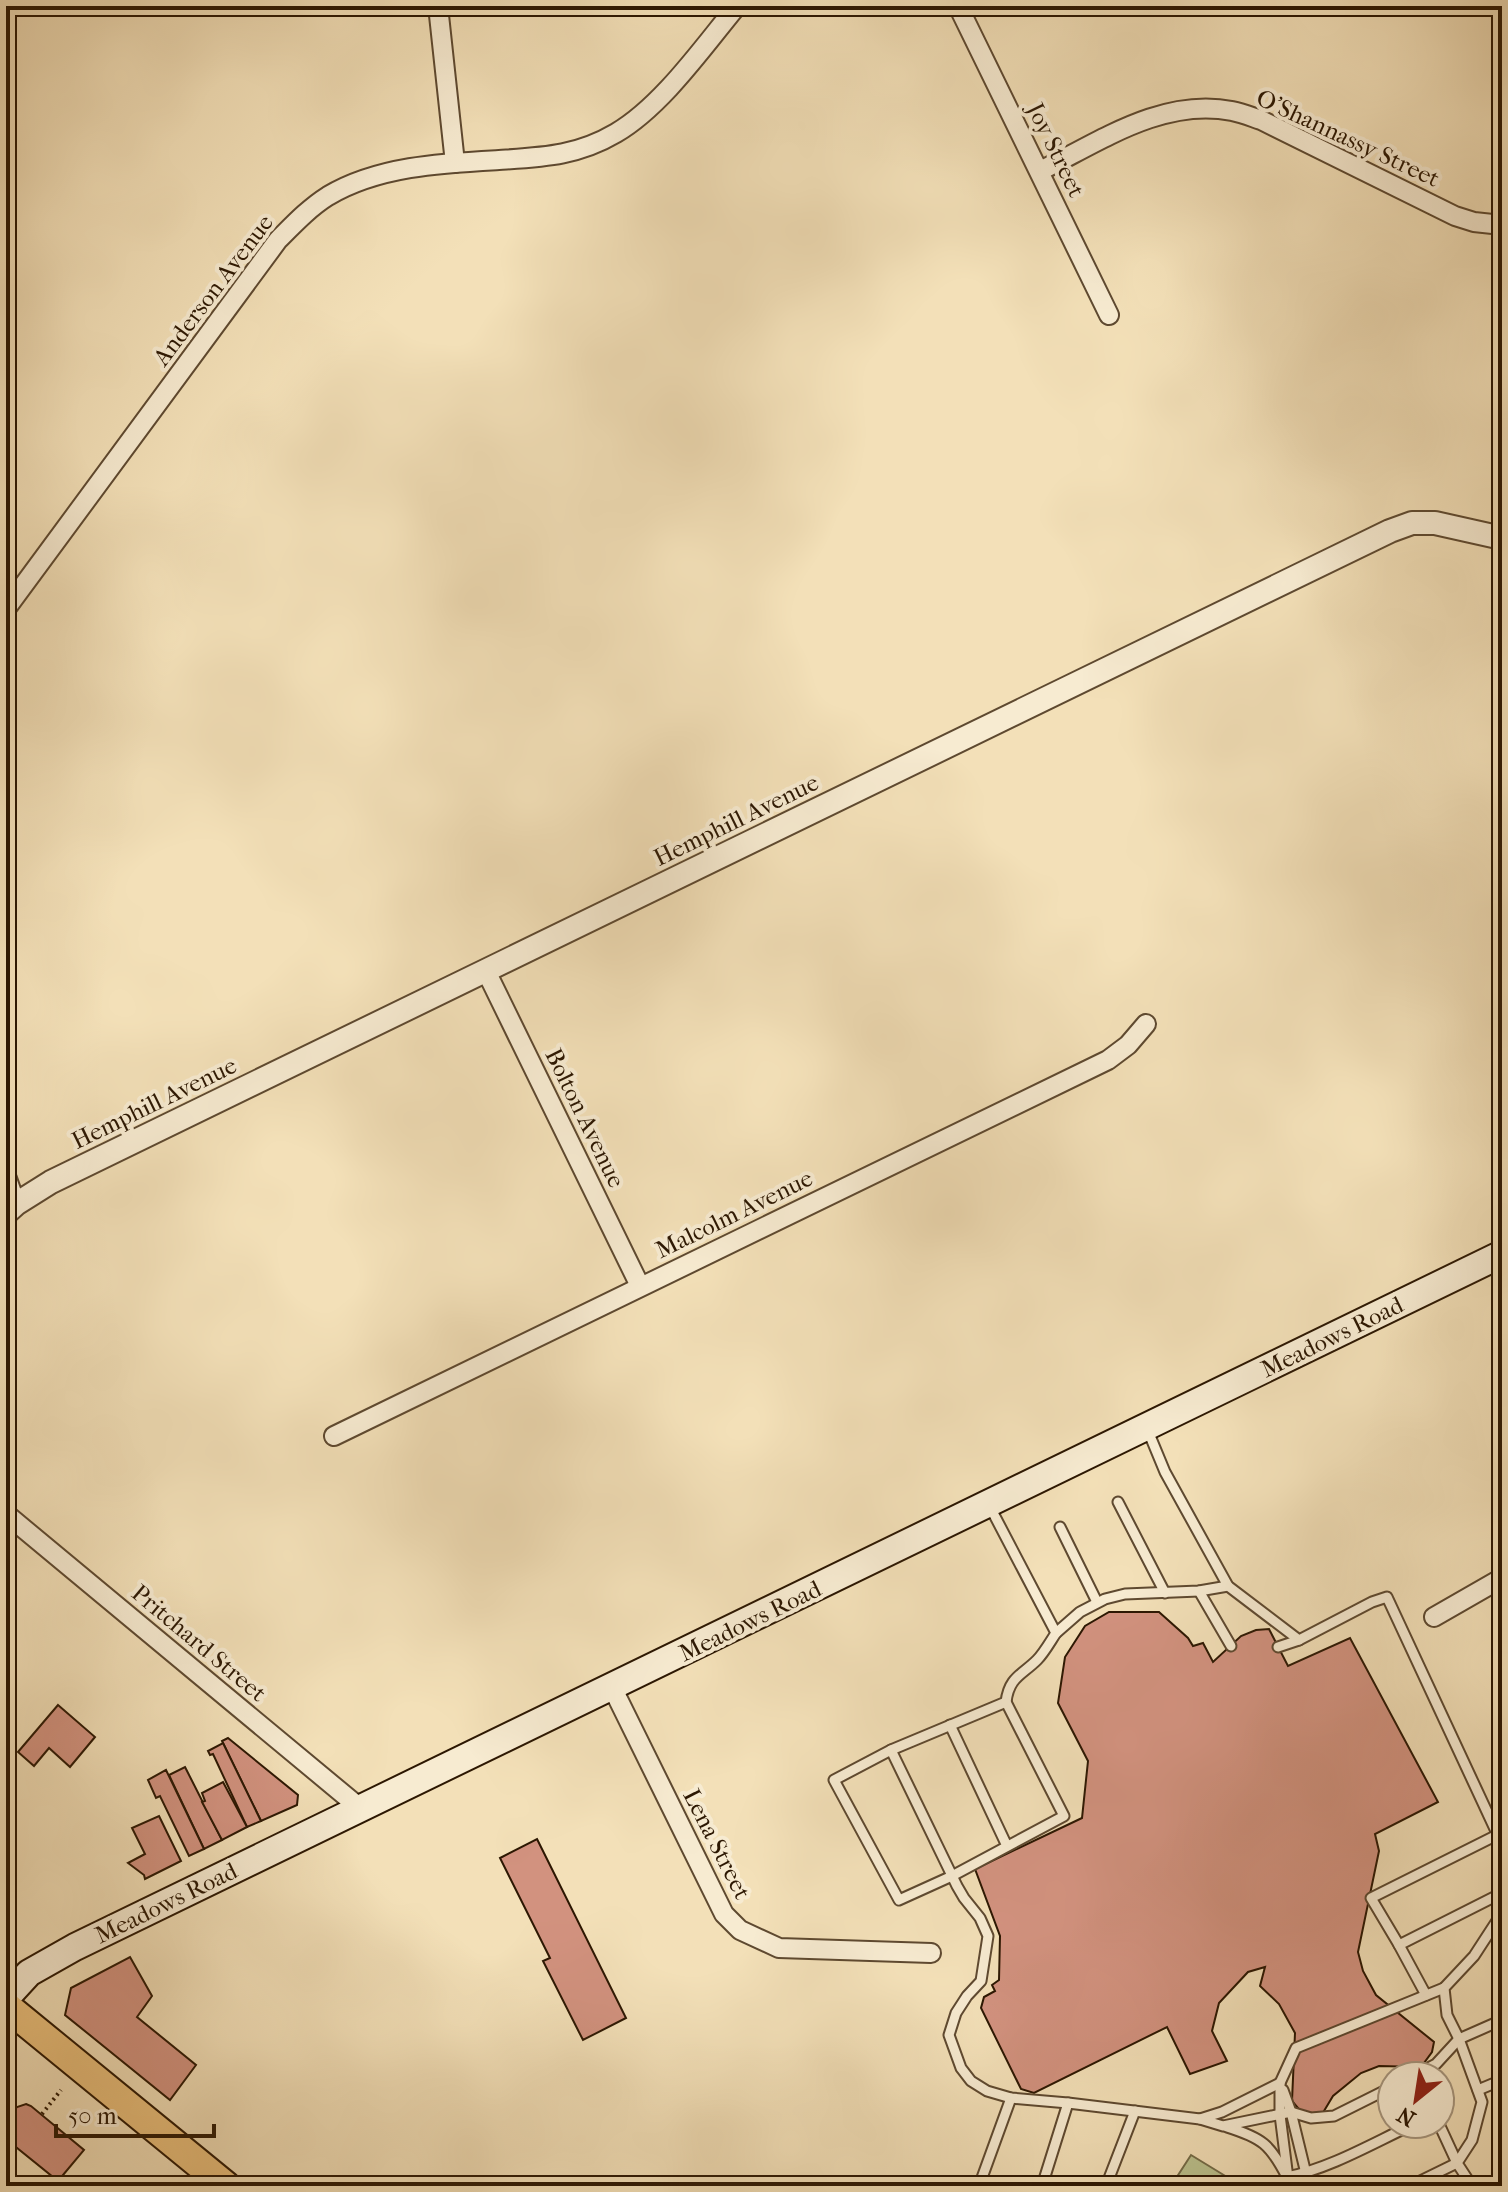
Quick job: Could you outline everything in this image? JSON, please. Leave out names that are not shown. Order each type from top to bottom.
[{"type":"main road","name":"Meadows Road","points":[[6,1998],[29,1973],[47,1961],[1502,1254]]},
{"type":"main road","points":[[6,2006],[226,2186]]},
{"type":"street","points":[[438,6],[455,163]]},
{"type":"street","name":"Anderson Avenue","points":[[6,609],[278,240],[301,216],[329,195],[391,172],[455,163],[555,156],[586,147],[616,133],[642,115],[666,91],[737,6]]},
{"type":"street","name":"Joy Street","points":[[958,6],[1109,315]]},
{"type":"street","name":"O'Shannassy Street","points":[[1040,171],[1143,120],[1172,111],[1203,108],[1231,111],[1261,120],[1455,216],[1502,225]]},
{"type":"street","name":"Hemphill Avenue","points":[[11,1208],[51,1182],[1390,531],[1412,523],[1435,523],[1502,538]]},
{"type":"street","name":"Bolton Avenue","points":[[486,971],[640,1286]]},
{"type":"street","name":"Malcolm Avenue","points":[[334,1436],[1108,1060],[1128,1045],[1146,1024]]},
{"type":"street","points":[[6,1176],[11,1208]]},
{"type":"street","name":"Pritchard Street","points":[[6,1514],[360,1808]]},
{"type":"street","points":[[1434,1617],[1502,1578]]},
{"type":"street","name":"Lena Street","points":[[612,1687],[724,1914],[740,1930],[779,1948],[931,1953]]},
{"type":"lane","points":[[1147,1427],[1165,1472],[1228,1586],[1299,1640]]},
{"type":"lane","points":[[1118,1502],[1165,1593]]},
{"type":"lane","points":[[988,1505],[1056,1633]]},
{"type":"lane","points":[[1060,1527],[1097,1602]]},
{"type":"lane","points":[[1006,1702],[891,1750],[834,1780],[899,1900],[952,1876],[1064,1816],[1006,1702],[1007,1690],[1013,1681],[1036,1661],[1056,1633],[1097,1602],[1125,1594],[1199,1591],[1228,1586]]},
{"type":"lane","points":[[1199,1591],[1231,1646]]},
{"type":"lane","points":[[1278,1647],[1387,1597],[1500,1840],[1371,1898],[1426,1995]]},
{"type":"lane","points":[[950,1725],[1007,1846]]},
{"type":"lane","points":[[891,1750],[952,1876],[980,1918],[988,1936],[981,1981],[956,2013],[949,2035],[961,2068],[971,2081],[987,2091],[1011,2098],[1200,2119],[1253,2135],[1275,2154],[1288,2182]]},
{"type":"lane","points":[[1399,1945],[1502,1893]]},
{"type":"lane","points":[[1288,2182],[1280,2115],[1280,2083],[1296,2048],[1444,1988],[1474,1956],[1502,1913]]},
{"type":"lane","points":[[1410,2186],[1457,2163],[1472,2140],[1482,2102],[1447,2015],[1444,1988]]},
{"type":"lane","points":[[1440,2060],[1459,2039],[1502,2020]]},
{"type":"lane","points":[[1478,2090],[1502,2080]]},
{"type":"lane","points":[[1280,2083],[1291,2112],[1309,2186]]},
{"type":"lane","points":[[1200,2119],[1222,2112],[1280,2083]]},
{"type":"lane","points":[[1223,2126],[1291,2112],[1311,2118],[1334,2116],[1376,2095]]},
{"type":"lane","points":[[979,2186],[1011,2098]]},
{"type":"lane","points":[[1042,2186],[1068,2103]]},
{"type":"lane","points":[[1106,2186],[1135,2111]]},
{"type":"lane","points":[[1288,2182],[1379,2140]]},
{"type":"lane","points":[[1446,2140],[1472,2186]]},
{"type":"path","points":[[42,2114],[61,2090]]},
{"type":"green space","points":[[1191,2155],[1227,2177],[1222,2186],[1171,2186]]},
{"type":"building","points":[[1109,1612],[1159,1612],[1193,1646],[1203,1643],[1213,1662],[1241,1636],[1269,1629],[1288,1666],[1350,1638],[1438,1802],[1375,1834],[1379,1851],[1358,1952],[1363,1971],[1376,1995],[1434,2042],[1426,2060],[1376,2060],[1376,2067],[1361,2073],[1333,2096],[1321,2116],[1303,2114],[1292,2101],[1295,2033],[1279,2004],[1260,1986],[1265,1967],[1248,1972],[1219,2003],[1212,2031],[1227,2061],[1190,2074],[1167,2027],[1034,2093],[1021,2089],[981,2008],[984,1997],[995,1991],[992,1985],[999,1980],[1000,1936],[975,1869],[1082,1818],[1088,1761],[1058,1703],[1065,1657],[1085,1626]]},
{"type":"building","points":[[58,1705],[95,1737],[70,1767],[49,1748],[34,1766],[18,1752]]},
{"type":"building","points":[[228,1738],[298,1795],[297,1805],[261,1821],[222,1741]]},
{"type":"building","points":[[223,1743],[261,1821],[247,1827],[213,1754],[210,1755],[208,1751]]},
{"type":"building","points":[[185,1767],[222,1840],[204,1849],[169,1775]]},
{"type":"building","points":[[166,1770],[204,1849],[189,1856],[160,1796],[156,1798],[148,1780]]},
{"type":"building","points":[[223,1782],[247,1827],[222,1840],[202,1802],[205,1801],[202,1793]]},
{"type":"building","points":[[159,1816],[181,1861],[145,1879],[128,1863],[145,1854],[132,1828]]},
{"type":"building","points":[[537,1839],[626,2018],[583,2040],[543,1961],[550,1958],[500,1858]]},
{"type":"building","points":[[130,1957],[152,1996],[137,2017],[196,2065],[170,2100],[65,2015],[71,1988]]},
{"type":"building","points":[[26,2104],[84,2150],[58,2181],[6,2139],[6,2121],[17,2107]]}]
